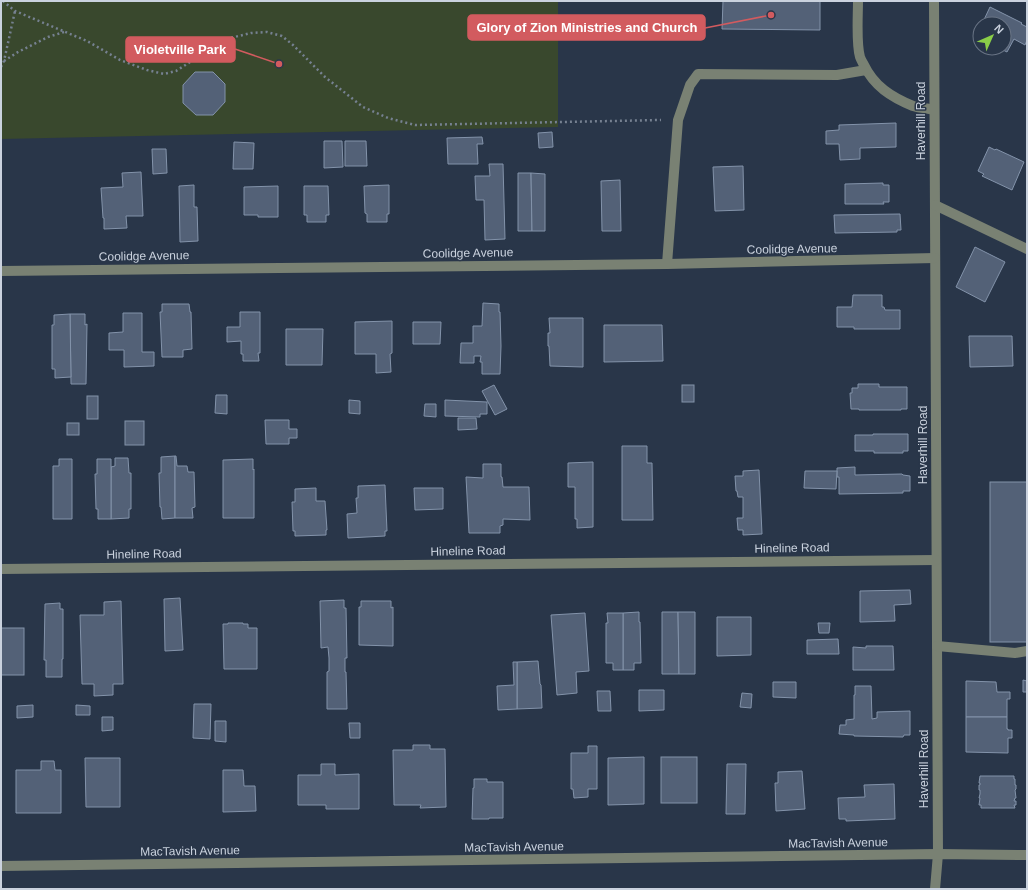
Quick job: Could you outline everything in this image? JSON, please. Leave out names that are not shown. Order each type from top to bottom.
[{"type":"street","points":[[858,1],[858,43],[860,57],[866,70],[875,82],[887,93],[914,106],[934,110]]},
{"type":"street","name":"Haverhill Road","points":[[934,1],[938,854],[936,889]]},
{"type":"street","points":[[667,264],[678,120],[690,85],[698,74],[837,75],[866,70]]},
{"type":"street","points":[[935,206],[1027,249]]},
{"type":"street","name":"Coolidge Avenue","points":[[1,271],[667,264],[935,258]]},
{"type":"street","name":"Hineline Road","points":[[1,569],[936,560]]},
{"type":"street","points":[[936,646],[1015,653],[1027,651]]},
{"type":"street","name":"MacTavish Avenue","points":[[1,866],[938,854],[1027,855]]},
{"type":"path","points":[[3,1],[15,12],[87,41],[120,60],[147,70],[164,74],[176,71],[226,39],[251,33],[267,32],[282,36],[325,77],[363,107],[388,118],[415,125],[678,120]]},
{"type":"path","points":[[1,67],[4,61],[15,12]]},
{"type":"path","points":[[4,61],[48,37],[65,32]]},
{"type":"green space","points":[[1,1],[558,1],[558,127],[1,139]]},
{"type":"building","points":[[723,1],[820,1],[820,30],[722,29]]},
{"type":"building","points":[[990,7],[1008,16],[986,16]]},
{"type":"building","points":[[1012,18],[1027,27],[1027,40],[1025,45],[1014,39],[1012,43]]},
{"type":"building","points":[[195,72],[213,72],[225,84],[225,102],[213,115],[196,115],[183,103],[183,85]]},
{"type":"building","points":[[896,123],[896,147],[860,148],[860,159],[840,160],[839,144],[826,144],[826,131],[839,130],[839,125]]},
{"type":"building","points":[[552,132],[553,147],[539,148],[538,133]]},
{"type":"building","points":[[482,137],[483,144],[477,144],[478,164],[448,164],[447,138]]},
{"type":"building","points":[[324,141],[342,141],[343,167],[324,168]]},
{"type":"building","points":[[345,141],[366,141],[367,166],[345,166]]},
{"type":"building","points":[[234,142],[254,143],[253,169],[233,169]]},
{"type":"building","points":[[989,147],[1024,162],[1012,190],[982,176],[984,174],[978,171]]},
{"type":"building","points":[[152,149],[166,149],[167,173],[153,174]]},
{"type":"building","points":[[489,164],[503,164],[505,239],[485,240],[484,200],[476,200],[475,176],[490,176]]},
{"type":"building","points":[[743,166],[744,210],[715,211],[713,167]]},
{"type":"building","points":[[141,172],[143,216],[126,216],[127,228],[104,229],[101,188],[123,187],[122,173]]},
{"type":"building","points":[[518,173],[531,173],[532,231],[518,231]]},
{"type":"building","points":[[531,173],[545,174],[545,231],[532,231]]},
{"type":"building","points":[[620,180],[621,231],[602,231],[601,181]]},
{"type":"building","points":[[883,183],[883,185],[889,185],[889,202],[883,202],[884,204],[845,204],[845,184]]},
{"type":"building","points":[[194,185],[194,207],[197,207],[198,241],[180,242],[179,186]]},
{"type":"building","points":[[389,185],[389,214],[387,214],[387,222],[367,222],[367,214],[365,213],[364,186]]},
{"type":"building","points":[[278,186],[278,217],[244,215],[244,187]]},
{"type":"building","points":[[304,186],[328,186],[329,215],[326,215],[326,222],[307,222],[307,215],[304,215]]},
{"type":"building","points":[[900,214],[901,230],[897,230],[897,232],[835,233],[834,215]]},
{"type":"building","points":[[975,247],[1005,262],[985,302],[956,287]]},
{"type":"building","points":[[853,295],[882,295],[882,307],[884,307],[885,310],[900,310],[900,329],[854,329],[854,327],[837,327],[837,307],[852,307]]},
{"type":"building","points":[[483,303],[499,304],[501,346],[500,374],[482,374],[482,362],[480,362],[481,356],[474,356],[474,363],[460,363],[461,343],[473,343],[473,326],[482,326]]},
{"type":"building","points":[[162,304],[189,304],[191,312],[192,349],[183,350],[183,357],[162,357],[160,312],[162,312]]},
{"type":"building","points":[[240,312],[260,312],[259,361],[243,361],[243,354],[241,354],[241,341],[227,342],[227,327],[240,327]]},
{"type":"building","points":[[123,313],[142,313],[142,352],[154,352],[154,366],[124,367],[124,350],[109,350],[109,333],[123,332]]},
{"type":"building","points":[[70,314],[85,314],[85,325],[87,324],[86,384],[71,384]]},
{"type":"building","points":[[70,314],[71,377],[55,378],[55,369],[52,369],[52,325],[54,325],[54,315]]},
{"type":"building","points":[[549,318],[583,318],[583,367],[550,366],[548,346],[548,333],[550,333]]},
{"type":"building","points":[[392,321],[392,353],[390,354],[391,372],[376,373],[376,354],[355,354],[355,322]]},
{"type":"building","points":[[413,322],[441,322],[440,344],[413,344]]},
{"type":"building","points":[[604,325],[662,325],[663,361],[604,362]]},
{"type":"building","points":[[286,329],[323,329],[322,365],[286,365]]},
{"type":"building","points":[[969,336],[1012,336],[1013,366],[970,367]]},
{"type":"building","points":[[858,384],[879,384],[879,387],[907,387],[907,409],[851,409],[850,393],[852,393],[852,388],[858,388]]},
{"type":"building","points":[[494,385],[507,409],[495,415],[482,391]]},
{"type":"building","points":[[682,385],[694,385],[694,402],[682,402]]},
{"type":"building","points":[[216,395],[227,395],[227,414],[215,413]]},
{"type":"building","points":[[87,396],[98,396],[98,419],[87,419]]},
{"type":"building","points":[[349,400],[360,401],[360,414],[349,413]]},
{"type":"building","points":[[445,400],[487,402],[487,414],[480,414],[480,417],[445,416]]},
{"type":"building","points":[[425,404],[436,404],[436,417],[424,416]]},
{"type":"building","points":[[458,418],[476,418],[477,429],[458,430]]},
{"type":"building","points":[[265,420],[289,420],[289,429],[297,429],[297,438],[289,438],[289,444],[266,444]]},
{"type":"building","points":[[125,421],[144,421],[144,445],[125,445]]},
{"type":"building","points":[[67,423],[79,423],[79,435],[67,435]]},
{"type":"building","points":[[908,434],[908,451],[903,451],[903,453],[874,453],[874,451],[855,451],[855,435]]},
{"type":"building","points":[[622,446],[647,446],[647,463],[652,463],[653,520],[622,520]]},
{"type":"building","points":[[175,456],[175,518],[162,519],[160,507],[159,473],[161,473],[161,457]]},
{"type":"building","points":[[175,456],[177,466],[187,466],[188,472],[194,472],[195,507],[192,508],[193,518],[175,518]]},
{"type":"building","points":[[115,458],[128,458],[129,473],[131,473],[131,509],[129,509],[129,518],[111,519],[111,467],[115,466]]},
{"type":"building","points":[[59,459],[72,459],[72,519],[53,519],[53,466],[59,466]]},
{"type":"building","points":[[97,459],[111,459],[111,519],[98,519],[98,509],[96,509],[95,474],[97,474]]},
{"type":"building","points":[[253,459],[254,518],[223,518],[223,460]]},
{"type":"building","points":[[593,462],[593,527],[577,528],[577,519],[575,519],[575,487],[568,487],[568,463]]},
{"type":"building","points":[[483,464],[501,464],[503,487],[529,487],[530,520],[503,519],[503,525],[500,526],[500,533],[469,533],[466,477],[483,478]]},
{"type":"building","points":[[855,467],[855,475],[902,474],[910,476],[910,491],[903,491],[903,493],[839,494],[839,477],[837,477],[837,468]]},
{"type":"building","points":[[759,470],[762,534],[743,535],[743,530],[738,530],[737,518],[743,518],[743,497],[738,497],[735,476],[743,476],[743,471]]},
{"type":"building","points":[[805,471],[837,471],[836,489],[804,488]]},
{"type":"building","points":[[990,482],[1027,482],[1027,642],[990,642]]},
{"type":"building","points":[[385,485],[387,531],[385,531],[385,536],[348,538],[347,514],[357,513],[356,498],[358,498],[358,486]]},
{"type":"building","points":[[316,488],[316,501],[325,501],[326,535],[295,536],[295,531],[293,531],[292,502],[295,502],[295,489]]},
{"type":"building","points":[[414,488],[443,488],[443,509],[415,510]]},
{"type":"building","points":[[910,590],[911,604],[894,605],[895,621],[860,622],[860,591]]},
{"type":"building","points":[[180,598],[183,650],[165,651],[164,599]]},
{"type":"building","points":[[344,600],[344,608],[346,608],[347,658],[345,658],[345,672],[347,709],[327,709],[327,672],[329,671],[329,658],[328,647],[321,648],[320,601]]},
{"type":"building","points":[[121,601],[123,684],[113,684],[113,695],[94,696],[94,684],[82,684],[80,615],[104,615],[104,602]]},
{"type":"building","points":[[361,601],[391,601],[391,608],[393,607],[393,646],[359,645],[359,607],[361,607]]},
{"type":"building","points":[[60,603],[60,609],[63,609],[62,677],[46,677],[46,660],[44,660],[45,604]]},
{"type":"building","points":[[639,612],[641,663],[634,663],[634,670],[623,670],[623,613]]},
{"type":"building","points":[[662,612],[678,612],[679,674],[662,674]]},
{"type":"building","points":[[678,612],[695,612],[695,674],[679,674]]},
{"type":"building","points":[[585,613],[589,671],[576,672],[577,693],[557,695],[551,615]]},
{"type":"building","points":[[607,613],[623,613],[623,670],[613,670],[613,663],[606,663]]},
{"type":"building","points":[[717,617],[751,617],[751,655],[717,656]]},
{"type":"building","points":[[243,623],[248,624],[248,628],[257,628],[257,669],[224,669],[223,624]]},
{"type":"building","points":[[818,623],[830,623],[829,633],[819,633]]},
{"type":"building","points":[[1,628],[24,628],[24,675],[1,675]]},
{"type":"building","points":[[838,639],[839,654],[807,654],[807,640]]},
{"type":"building","points":[[866,646],[893,646],[894,670],[853,670],[853,647],[866,648]]},
{"type":"building","points":[[538,661],[542,708],[517,709],[517,662]]},
{"type":"building","points":[[513,662],[517,662],[517,709],[498,710],[497,686],[514,685]]},
{"type":"building","points":[[1023,680],[1027,681],[1027,692],[1023,692]]},
{"type":"building","points":[[966,681],[996,682],[997,692],[1010,692],[1010,699],[1007,699],[1007,717],[966,717]]},
{"type":"building","points":[[773,682],[796,682],[796,698],[773,697]]},
{"type":"building","points":[[855,686],[871,686],[872,719],[877,718],[877,712],[910,711],[910,735],[904,735],[903,737],[854,736],[839,734],[840,725],[846,725],[846,720],[854,719]]},
{"type":"building","points":[[639,690],[664,690],[664,710],[639,711]]},
{"type":"building","points":[[597,691],[610,691],[611,711],[598,711]]},
{"type":"building","points":[[742,693],[752,694],[751,708],[740,707]]},
{"type":"building","points":[[194,704],[211,704],[210,739],[193,738]]},
{"type":"building","points":[[33,705],[33,717],[17,718],[17,706]]},
{"type":"building","points":[[76,705],[90,706],[90,715],[76,715]]},
{"type":"building","points":[[102,717],[113,717],[113,730],[102,731]]},
{"type":"building","points":[[966,717],[1007,717],[1007,729],[1012,730],[1012,738],[1008,738],[1008,753],[966,752]]},
{"type":"building","points":[[215,721],[226,721],[226,742],[215,741]]},
{"type":"building","points":[[349,723],[360,723],[360,738],[350,738]]},
{"type":"building","points":[[413,745],[430,745],[430,749],[445,749],[446,807],[420,808],[421,805],[394,805],[393,750],[413,750]]},
{"type":"building","points":[[588,746],[597,746],[597,789],[588,789],[588,797],[574,798],[573,789],[571,789],[571,753],[588,753]]},
{"type":"building","points":[[644,757],[644,804],[608,805],[608,758]]},
{"type":"building","points":[[661,757],[697,757],[697,803],[661,803]]},
{"type":"building","points":[[85,758],[120,758],[120,807],[86,807]]},
{"type":"building","points":[[41,761],[54,761],[55,770],[61,770],[61,813],[16,813],[16,770],[41,770]]},
{"type":"building","points":[[321,764],[335,764],[335,775],[359,774],[359,809],[326,809],[326,805],[298,805],[298,775],[321,775]]},
{"type":"building","points":[[727,764],[746,764],[745,814],[726,814]]},
{"type":"building","points":[[223,770],[243,770],[244,786],[255,786],[256,811],[223,812]]},
{"type":"building","points":[[802,771],[805,809],[776,811],[775,783],[778,783],[778,772]]},
{"type":"building","points":[[980,776],[1014,776],[1016,785],[1016,798],[1014,801],[1016,801],[1016,805],[1014,805],[1015,808],[981,808],[981,805],[979,805]]},
{"type":"building","points":[[474,779],[487,779],[487,782],[503,782],[503,818],[472,819]]},
{"type":"building","points":[[894,784],[895,819],[846,821],[846,819],[839,819],[838,798],[865,797],[864,785]]},
{"type":"place","name":"Glory of Zion Ministries and Church","points":[[771,15]]},
{"type":"place","name":"Violetville Park","points":[[279,64]]}]
